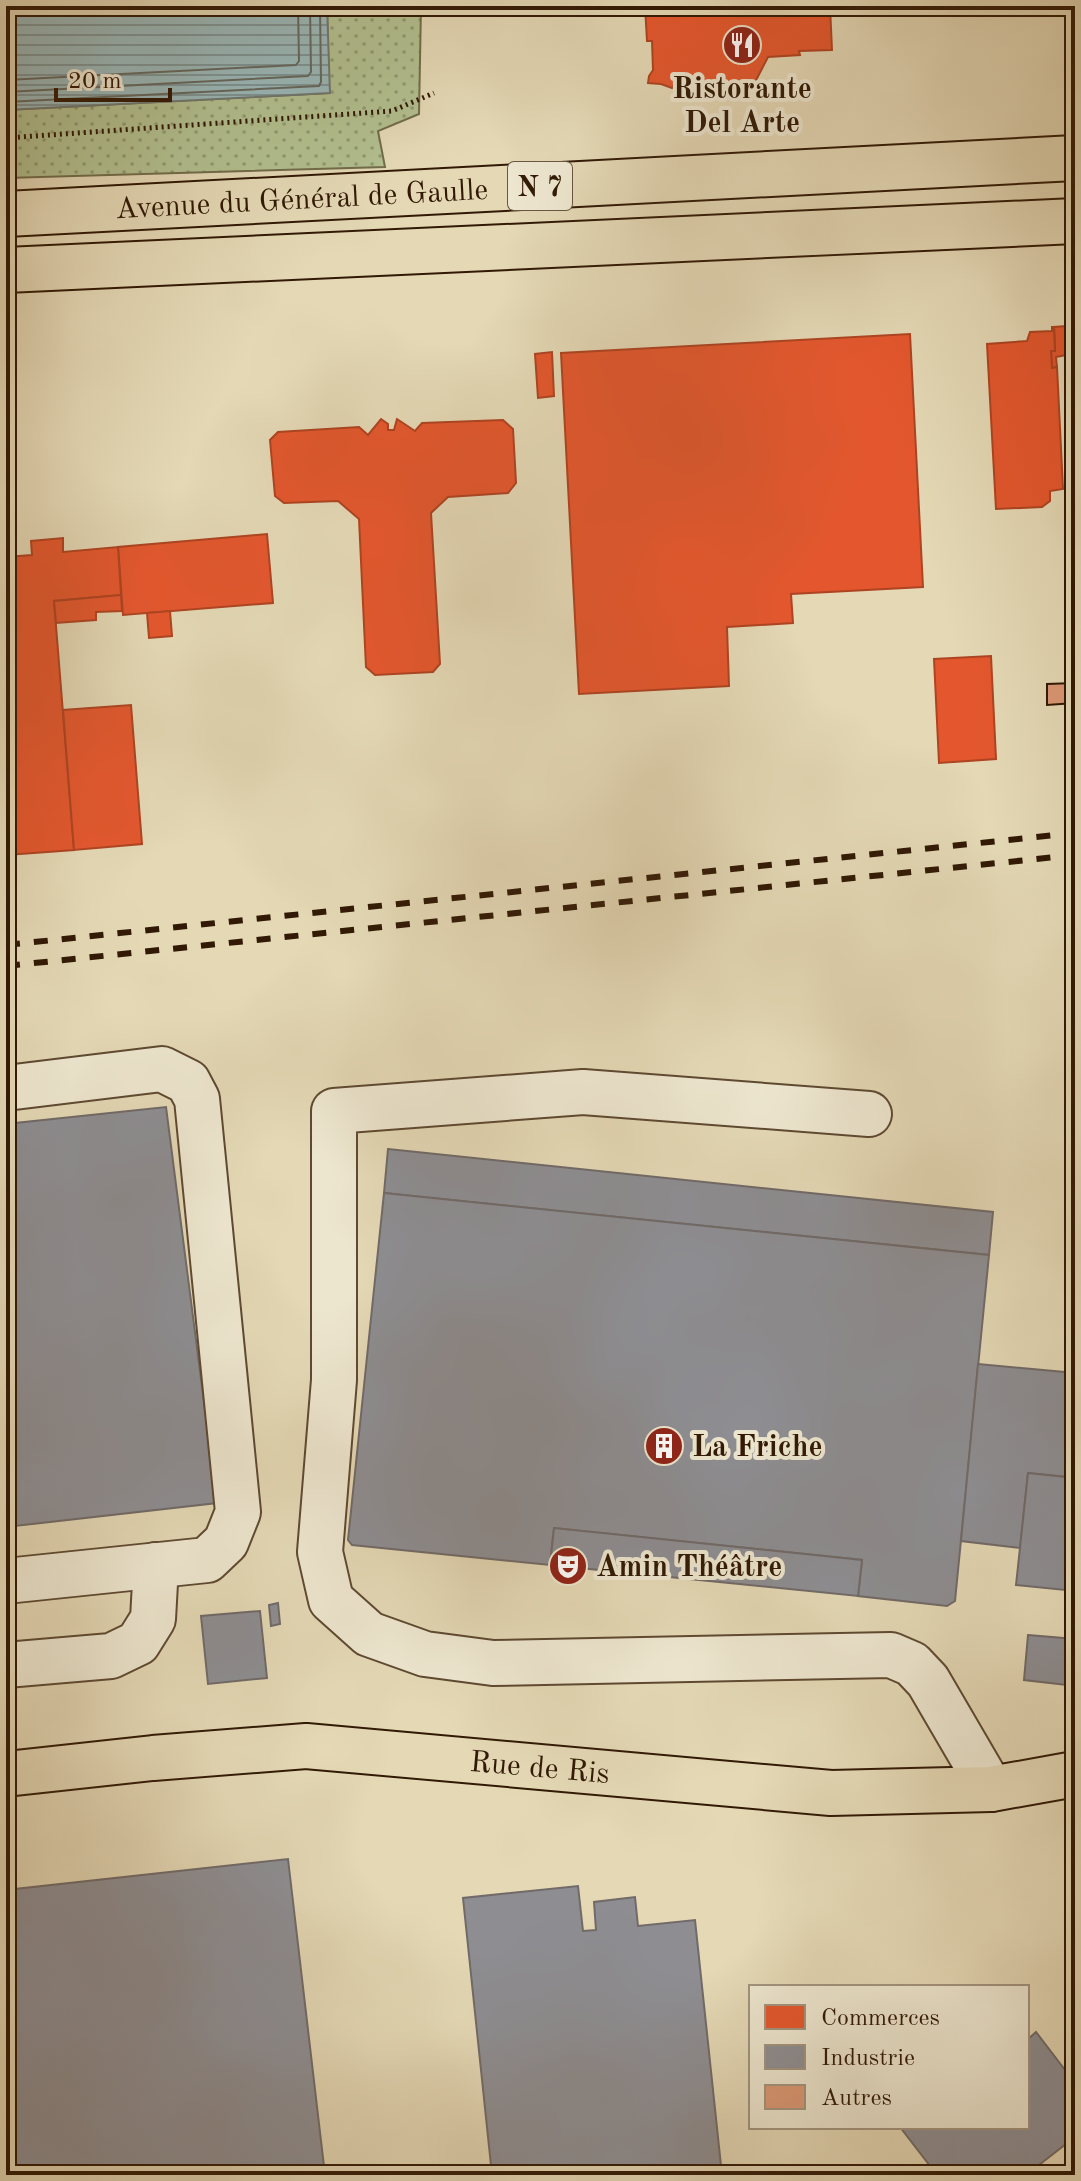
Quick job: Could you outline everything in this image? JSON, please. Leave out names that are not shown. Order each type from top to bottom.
[{"type":"main road","name":"Avenue du Général de Gaulle","points":[[6,214],[1075,158]]},
{"type":"main road","name":"Avenue du Général de Gaulle","points":[[6,270],[1075,221]]},
{"type":"main road","name":"Rue de Ris","points":[[6,1774],[306,1746],[831,1793],[991,1789],[1075,1774]]},
{"type":"lane","points":[[6,1088],[162,1069],[188,1082],[197,1099],[238,1512],[226,1542],[207,1560],[6,1581]]},
{"type":"lane","points":[[869,1114],[583,1092],[334,1111],[334,1380],[320,1552],[331,1600],[369,1634],[425,1654],[493,1663],[891,1655],[912,1664],[928,1681],[991,1789]]},
{"type":"lane","points":[[6,1665],[111,1656],[138,1643],[153,1619],[156,1565]]},
{"type":"path","points":[[247,6],[327,7]]},
{"type":"path","points":[[6,138],[392,111],[434,93]]},
{"type":"green space","points":[[327,6],[421,6],[419,114],[378,131],[385,167],[6,178],[6,110],[329,93]]},
{"type":"water","points":[[6,6],[327,6],[330,93],[6,110]]},
{"type":"building: Commerces","name":"Ristorante Del Arte","points":[[645,6],[830,6],[832,50],[799,51],[800,55],[768,57],[752,88],[688,91],[680,75],[674,78],[672,88],[648,83],[653,70],[652,41],[647,41]]},
{"type":"building: Commerces","points":[[1067,326],[1075,332],[1075,350],[1056,357],[1057,367],[1052,368],[1054,327]]},
{"type":"building: Commerces","points":[[1052,327],[1055,351],[1051,351],[1052,368],[1057,367],[1063,489],[1050,491],[1050,501],[1042,507],[996,509],[987,344],[1027,341],[1030,332],[1052,331]]},
{"type":"building: Commerces","points":[[910,334],[923,587],[791,594],[793,623],[727,627],[729,686],[579,694],[561,353]]},
{"type":"building: Commerces","points":[[552,352],[554,396],[538,398],[535,354]]},
{"type":"building: Commerces","points":[[381,419],[388,424],[388,430],[394,430],[397,419],[415,431],[422,423],[503,420],[513,429],[516,483],[508,493],[448,497],[431,513],[440,664],[433,672],[375,675],[366,667],[359,519],[338,501],[284,503],[275,496],[270,440],[278,432],[359,427],[368,435]]},
{"type":"building: Commerces","points":[[267,534],[273,603],[123,615],[118,547]]},
{"type":"building: Commerces","points":[[63,538],[63,552],[118,547],[121,595],[54,601],[74,850],[7,855],[6,557],[32,555],[31,541]]},
{"type":"building: Commerces","points":[[121,595],[122,611],[96,612],[96,620],[56,623],[54,601]]},
{"type":"building: Commerces","points":[[170,611],[172,636],[149,638],[147,613]]},
{"type":"building: Commerces","points":[[991,656],[996,759],[939,763],[934,659]]},
{"type":"building: Commerces","points":[[131,705],[142,844],[74,850],[63,710]]},
{"type":"building: Industrie","points":[[166,1107],[217,1503],[6,1527],[6,1124]]},
{"type":"building: Industrie","points":[[388,1149],[993,1212],[989,1255],[384,1193]]},
{"type":"building: Industrie","name":"La Friche","points":[[384,1193],[989,1255],[955,1601],[947,1606],[858,1596],[862,1560],[554,1528],[550,1565],[352,1545],[348,1540]]},
{"type":"building: Industrie","points":[[978,1364],[1075,1373],[1075,1420],[1068,1477],[1028,1473],[1020,1548],[961,1541]]},
{"type":"building: Industrie","points":[[1028,1473],[1075,1478],[1075,1591],[1016,1585]]},
{"type":"building: Industrie","points":[[554,1528],[862,1560],[858,1596],[550,1565]]},
{"type":"building: Industrie","points":[[278,1603],[280,1624],[271,1626],[269,1605]]},
{"type":"building: Industrie","points":[[260,1611],[267,1678],[208,1684],[201,1616]]},
{"type":"building: Industrie","points":[[1028,1635],[1075,1639],[1075,1686],[1024,1680]]},
{"type":"building: Industrie","points":[[288,1859],[325,2175],[6,2175],[6,1890]]},
{"type":"building: Industrie","points":[[578,1886],[583,1931],[596,1930],[594,1902],[635,1897],[638,1926],[695,1920],[722,2175],[492,2175],[463,1898]]},
{"type":"building: Industrie","points":[[1036,2032],[1075,2083],[1075,2137],[1026,2175],[937,2175],[902,2129],[1029,2129],[1029,2038]]},
{"type":"building: Autres","points":[[1075,683],[1075,703],[1047,705],[1047,684]]},
{"type":"railway","points":[[6,945],[1075,833]]},
{"type":"railway","points":[[6,966],[1075,855]]},
{"type":"place","name":"Ristorante Del Arte","points":[[742,45]]},
{"type":"place","name":"La Friche","points":[[664,1446]]},
{"type":"place","name":"Amin Théâtre","points":[[568,1566]]}]
